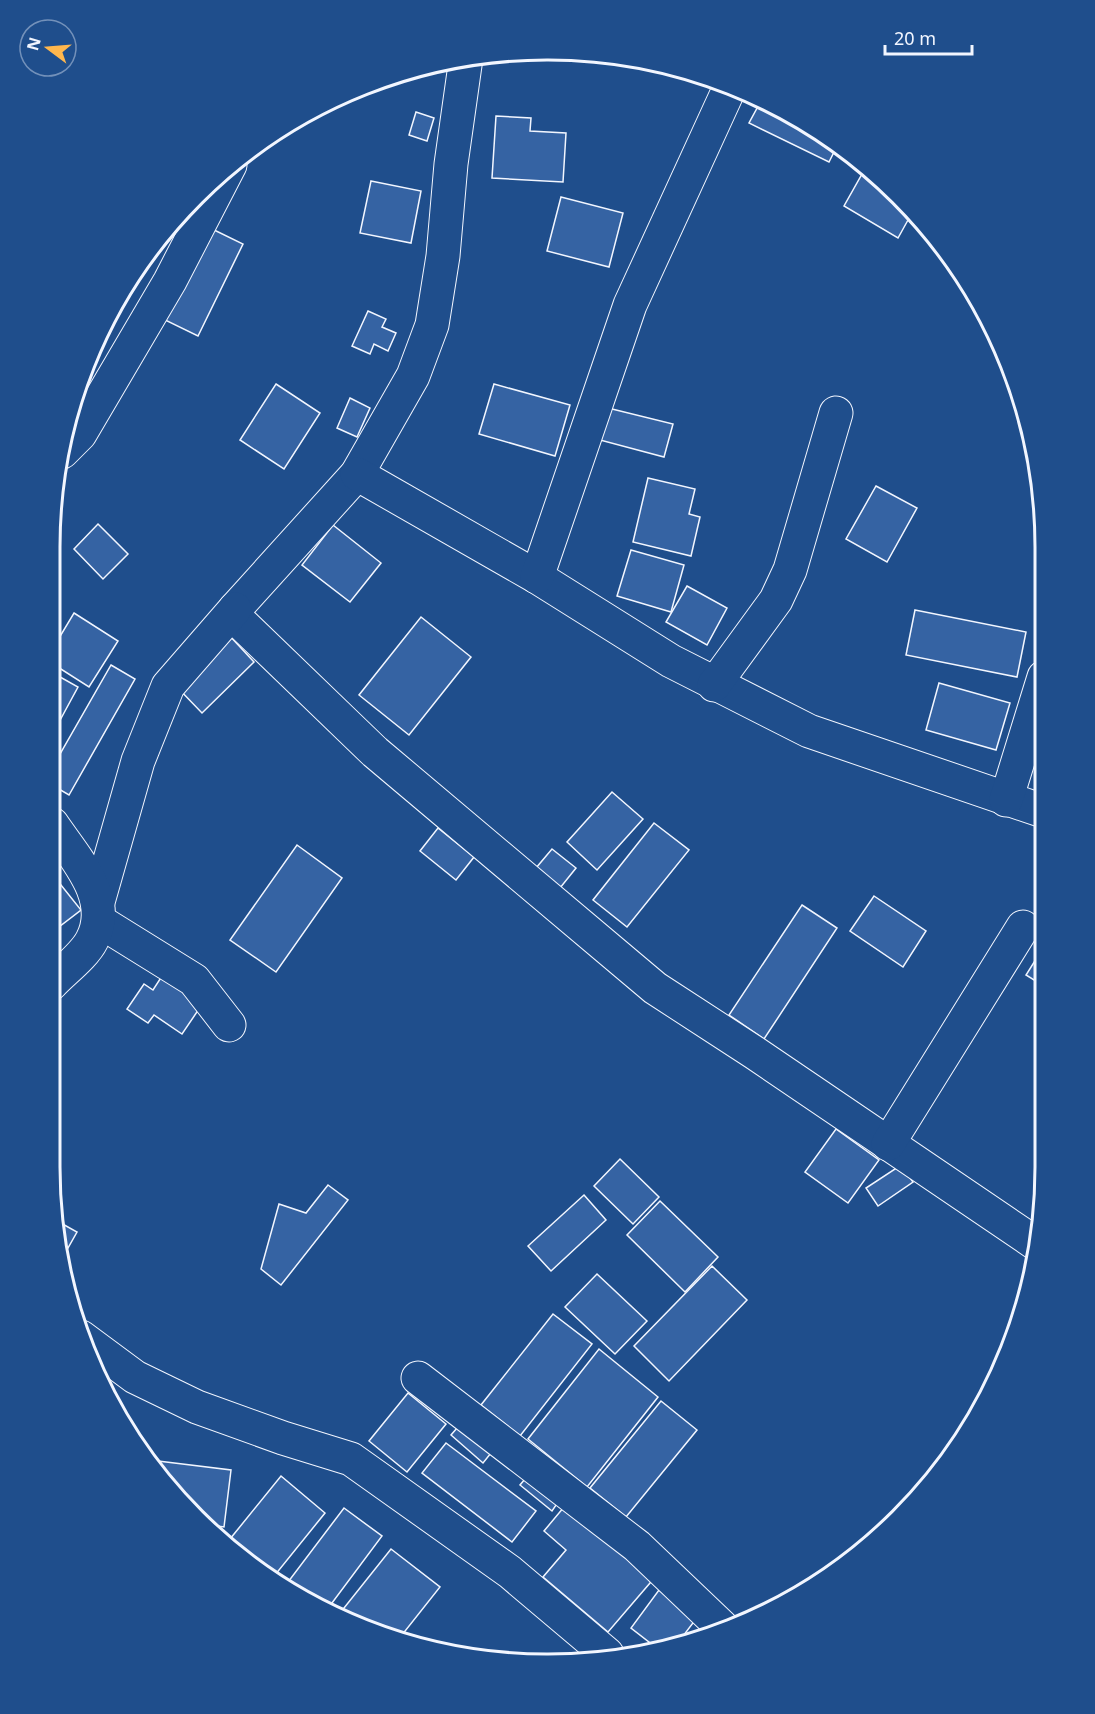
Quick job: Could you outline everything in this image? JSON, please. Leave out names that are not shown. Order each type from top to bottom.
[{"type":"street","points":[[60,975],[91,942],[138,761],[168,686],[357,474],[414,376],[432,325],[443,256],[451,164],[465,67]]},
{"type":"street","points":[[537,577],[630,305],[727,94]]},
{"type":"street","points":[[71,443],[80,434],[170,281],[218,189]]},
{"type":"street","points":[[714,685],[776,600],[790,570],[836,412]]},
{"type":"street","points":[[357,474],[537,577],[714,685],[809,731],[1035,809]]},
{"type":"street","points":[[235,609],[238,620],[375,752],[655,988],[1030,1239]]},
{"type":"street","points":[[1006,800],[1035,706]]},
{"type":"street","points":[[60,836],[86,873],[99,911],[194,980],[229,1025]]},
{"type":"street","points":[[888,1144],[1023,927]]},
{"type":"street","points":[[95,1347],[135,1377],[197,1407],[283,1438],[351,1459],[510,1572],[603,1651]]},
{"type":"street","points":[[418,1378],[637,1546],[718,1623]]},
{"type":"building","points":[[757,107],[791,125],[833,153],[829,162],[749,123]]},
{"type":"building","points":[[416,112],[434,118],[427,141],[409,135]]},
{"type":"building","points":[[496,116],[531,118],[530,131],[566,133],[563,182],[492,178]]},
{"type":"building","points":[[861,175],[908,220],[898,238],[844,206]]},
{"type":"building","points":[[371,181],[421,191],[411,243],[360,233]]},
{"type":"building","points":[[561,197],[623,213],[609,267],[547,251]]},
{"type":"building","points":[[208,227],[243,244],[198,336],[163,319]]},
{"type":"building","points":[[368,311],[386,319],[382,327],[396,333],[388,351],[374,344],[370,354],[352,346]]},
{"type":"building","points":[[276,384],[320,413],[284,469],[240,440]]},
{"type":"building","points":[[494,384],[570,405],[555,456],[479,434]]},
{"type":"building","points":[[350,398],[370,408],[357,437],[337,428]]},
{"type":"building","points":[[608,408],[673,424],[664,457],[600,440]]},
{"type":"building","points":[[648,478],[695,489],[689,514],[700,517],[691,556],[633,542]]},
{"type":"building","points":[[876,486],[917,508],[887,562],[846,539]]},
{"type":"building","points":[[98,524],[128,554],[103,579],[74,549]]},
{"type":"building","points":[[333,525],[381,563],[350,602],[302,565]]},
{"type":"building","points":[[631,550],[684,565],[671,612],[617,596]]},
{"type":"building","points":[[687,586],[727,608],[707,645],[666,622]]},
{"type":"building","points":[[915,610],[1026,632],[1017,677],[906,655]]},
{"type":"building","points":[[74,613],[118,641],[89,687],[60,668],[60,636]]},
{"type":"building","points":[[421,617],[471,657],[409,735],[359,695]]},
{"type":"building","points":[[228,634],[254,662],[202,713],[176,686]]},
{"type":"building","points":[[111,665],[135,679],[69,795],[60,790],[60,754]]},
{"type":"building","points":[[60,677],[78,687],[60,720]]},
{"type":"building","points":[[939,683],[1010,703],[996,750],[926,730]]},
{"type":"building","points":[[612,792],[643,819],[597,870],[567,842]]},
{"type":"building","points":[[654,823],[689,850],[627,927],[593,900]]},
{"type":"building","points":[[438,828],[474,857],[456,880],[420,851]]},
{"type":"building","points":[[297,845],[342,878],[276,972],[230,940]]},
{"type":"building","points":[[552,849],[576,868],[560,888],[536,868]]},
{"type":"building","points":[[60,884],[81,910],[60,926]]},
{"type":"building","points":[[874,896],[926,931],[903,967],[850,931]]},
{"type":"building","points":[[802,905],[837,928],[764,1039],[729,1015]]},
{"type":"building","points":[[1035,961],[1035,981],[1026,975]]},
{"type":"building","points":[[162,976],[203,1003],[182,1034],[154,1015],[148,1023],[127,1009],[144,984],[153,990]]},
{"type":"building","points":[[836,1129],[879,1160],[848,1203],[805,1172]]},
{"type":"building","points":[[620,1159],[659,1197],[633,1224],[594,1186]]},
{"type":"building","points":[[901,1165],[913,1182],[878,1206],[866,1188]]},
{"type":"building","points":[[328,1185],[348,1200],[281,1285],[261,1269],[279,1204],[306,1213]]},
{"type":"building","points":[[584,1195],[606,1220],[551,1271],[528,1246]]},
{"type":"building","points":[[660,1201],[718,1257],[685,1292],[627,1235]]},
{"type":"building","points":[[63,1224],[77,1232],[67,1250]]},
{"type":"building","points":[[712,1266],[747,1300],[669,1381],[634,1346]]},
{"type":"building","points":[[597,1274],[647,1321],[615,1354],[565,1307]]},
{"type":"building","points":[[553,1314],[592,1344],[520,1436],[481,1405]]},
{"type":"building","points":[[599,1349],[658,1397],[587,1487],[528,1439]]},
{"type":"building","points":[[408,1393],[446,1424],[407,1472],[369,1441]]},
{"type":"building","points":[[661,1401],[697,1430],[626,1517],[590,1488]]},
{"type":"building","points":[[464,1420],[495,1448],[483,1463],[451,1435]]},
{"type":"building","points":[[446,1443],[536,1511],[512,1542],[422,1473]]},
{"type":"building","points":[[160,1461],[231,1470],[224,1527],[219,1526],[203,1511]]},
{"type":"building","points":[[530,1473],[561,1498],[552,1511],[520,1485]]},
{"type":"building","points":[[281,1476],[325,1513],[277,1572],[231,1537]]},
{"type":"building","points":[[569,1501],[656,1576],[608,1632],[543,1577],[566,1550],[544,1531]]},
{"type":"building","points":[[344,1508],[382,1536],[331,1604],[290,1580]]},
{"type":"building","points":[[391,1549],[440,1587],[404,1632],[343,1609]]},
{"type":"building","points":[[659,1590],[696,1619],[685,1634],[650,1643],[631,1628]]}]
